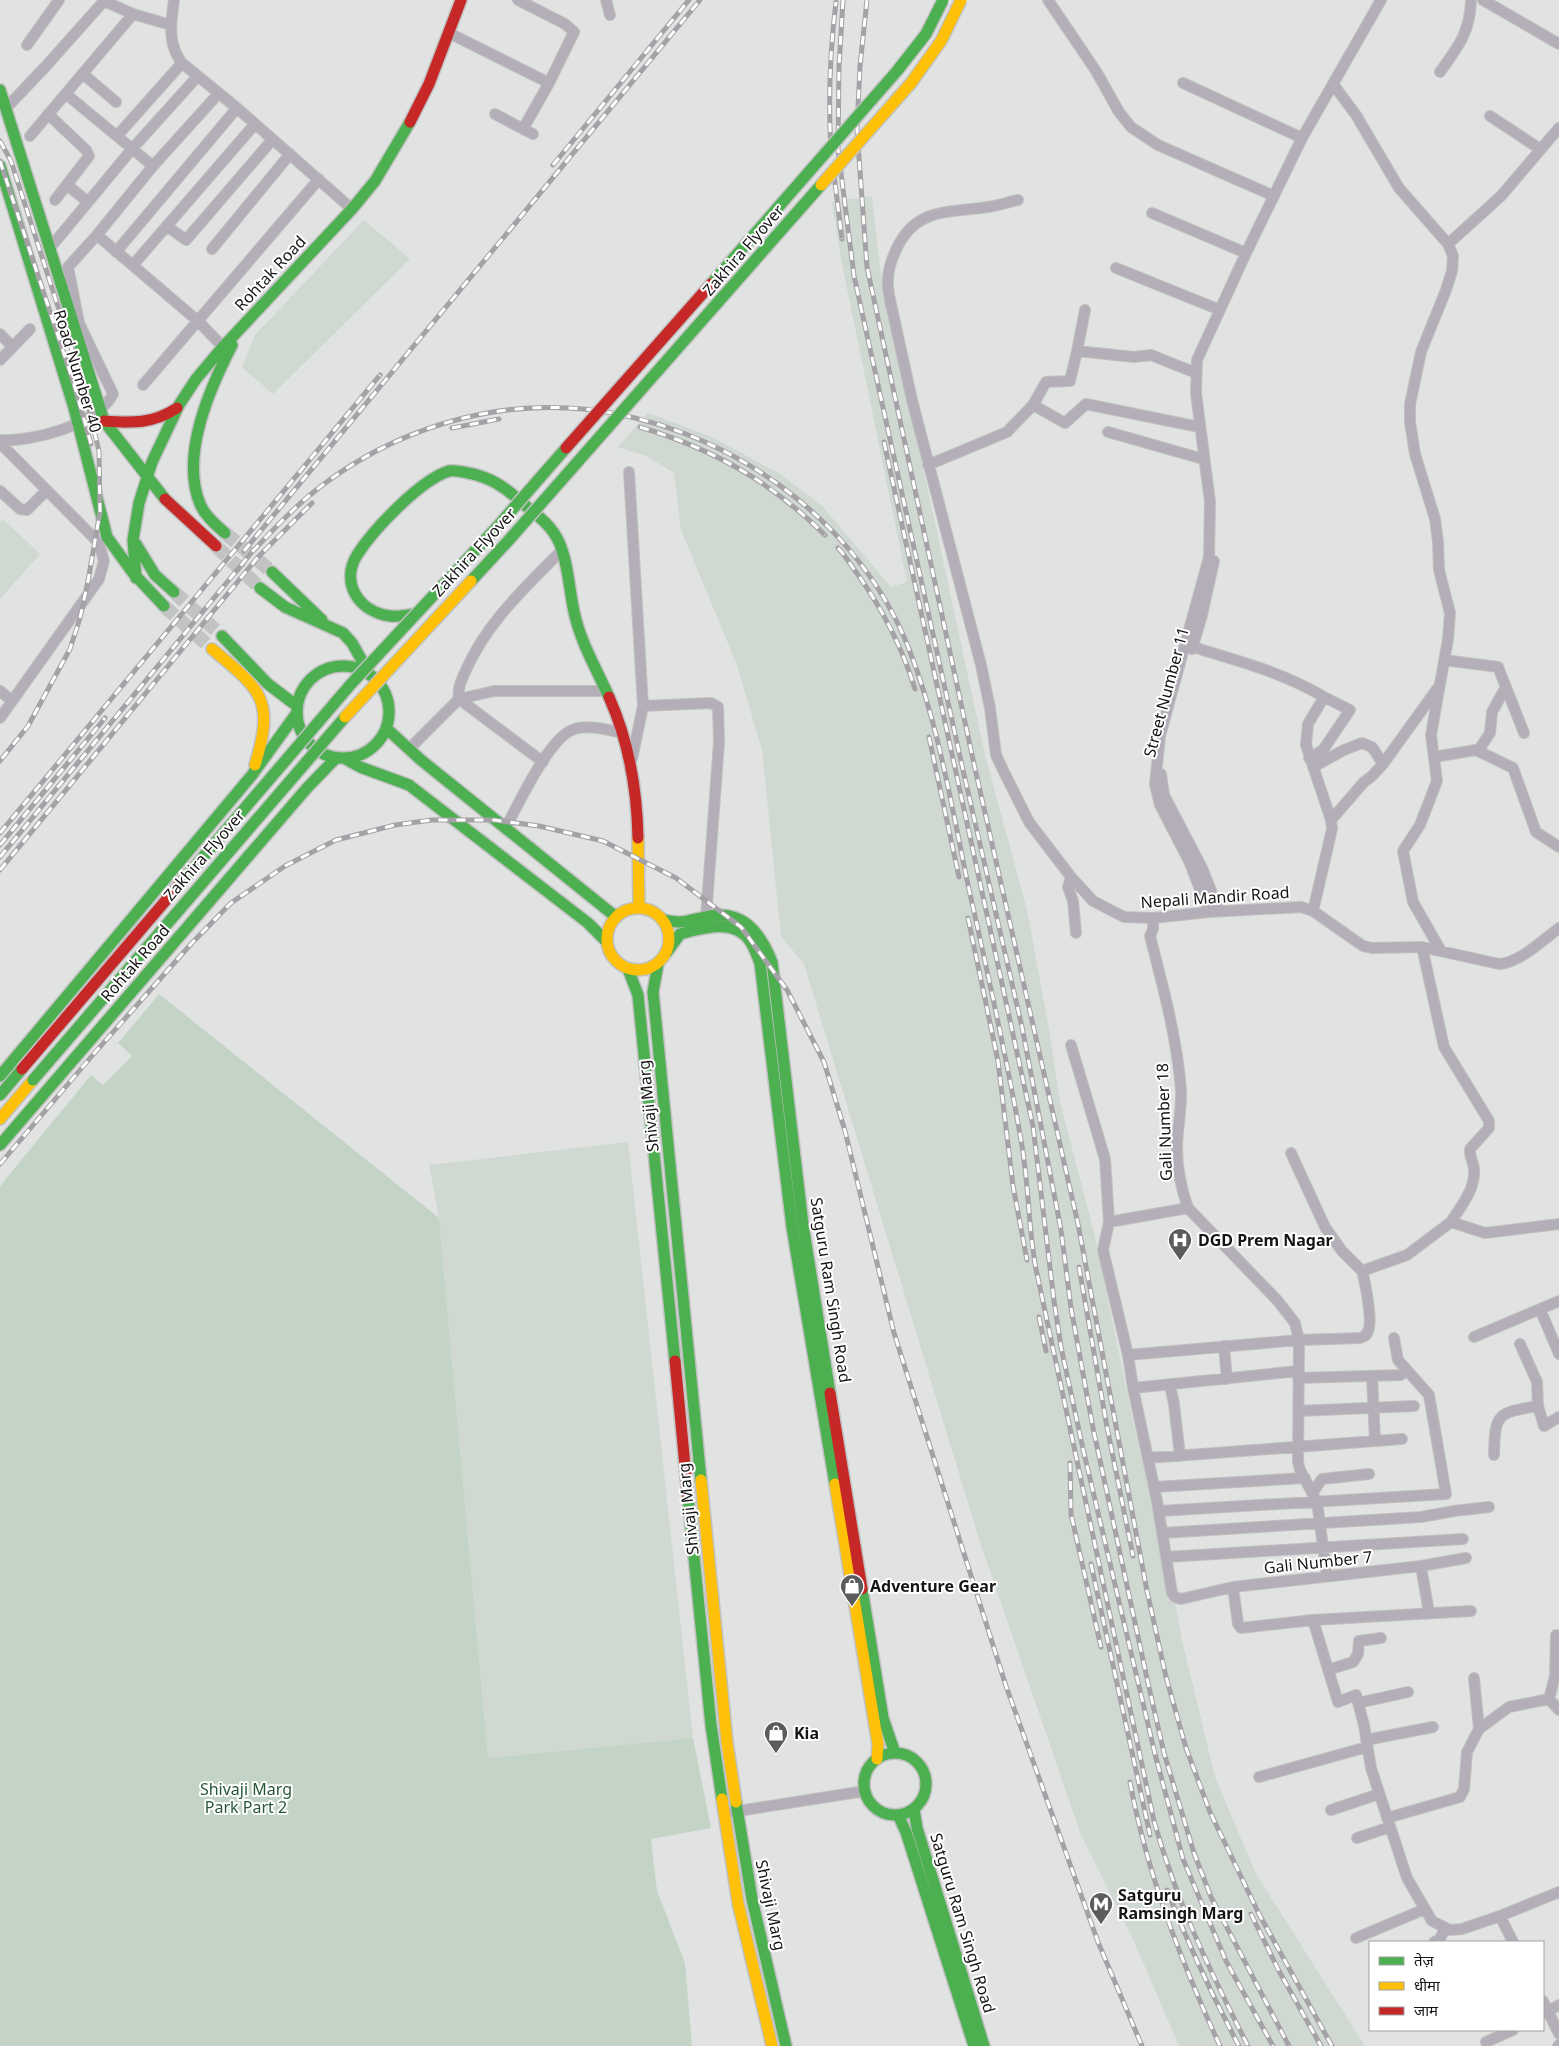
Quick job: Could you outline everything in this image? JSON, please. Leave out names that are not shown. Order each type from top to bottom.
[{"type":"main road","name":"Rohtak Road","points":[[136,578],[133,539],[137,514],[147,477],[177,408],[197,377],[352,209],[385,166],[405,132],[428,84],[461,0]]},
{"type":"main road","name":"Zakhira Flyover","points":[[0,1095],[351,684],[497,527],[897,71],[926,34],[943,0]]},
{"type":"main road","name":"Zakhira Flyover","points":[[0,1119],[363,696],[522,525],[911,83],[941,41],[961,0]]},
{"type":"main road","name":"Road Number 40","points":[[0,90],[104,421],[169,504],[216,546]]},
{"type":"main road","name":"Road Number 40","points":[[0,166],[78,424],[107,537],[116,553],[136,578],[164,606]]},
{"type":"main road","points":[[225,533],[208,517],[200,502],[195,484],[195,458],[205,412],[214,385],[242,327]]},
{"type":"main road","points":[[104,421],[152,422],[165,417],[177,408]]},
{"type":"main road","points":[[416,614],[398,617],[385,616],[373,610],[356,596],[349,574],[351,564],[360,549],[412,494],[428,481],[451,471],[477,475],[493,480],[553,530],[562,550],[573,613],[607,691],[632,762],[637,808],[639,908]]},
{"type":"main road","points":[[133,539],[144,560],[155,575],[174,592]]},
{"type":"main road","points":[[272,572],[325,624]]},
{"type":"main road","points":[[260,588],[285,607],[343,633],[352,643],[369,674]]},
{"type":"main road","points":[[222,636],[268,684],[293,703],[297,701]]},
{"type":"main road","points":[[212,649],[257,689],[264,706],[261,747],[252,775]]},
{"type":"main road","points":[[340,758],[357,756],[369,750],[379,740],[386,728],[389,716],[385,692],[378,682],[369,674],[356,667],[341,665],[326,668],[313,676],[303,687],[297,701],[296,714],[300,730],[308,743],[321,753],[340,758],[358,768],[390,777],[409,785],[588,923],[607,942]]},
{"type":"main road","points":[[251,684],[268,684]]},
{"type":"main road","name":"Rohtak Road","points":[[0,1076],[252,775],[296,714]]},
{"type":"main road","points":[[386,728],[421,760],[616,917]]},
{"type":"main road","name":"Rohtak Road","points":[[0,1145],[300,796],[340,758]]},
{"type":"main road","points":[[639,908],[652,911],[663,920],[670,935],[667,952],[658,964],[644,971],[628,969],[618,963],[610,954],[607,942],[609,928],[616,917],[627,910],[639,908]]},
{"type":"main road","name":"Satguru Ram Singh Road","points":[[663,920],[680,923],[706,917],[738,917],[755,928],[765,944],[772,962],[803,1225],[883,1718],[895,1753]]},
{"type":"main road","name":"Satguru Ram Singh Road","points":[[667,952],[680,934],[711,926],[734,929],[749,938],[760,963],[792,1226],[878,1744],[878,1759]]},
{"type":"main road","name":"Shivaji Marg","points":[[658,964],[653,992],[727,1742],[752,1899],[786,2046]]},
{"type":"main road","name":"Shivaji Marg","points":[[628,969],[638,995],[711,1725],[738,1903],[772,2046]]},
{"type":"main road","points":[[895,1753],[908,1756],[919,1765],[926,1778],[926,1789],[922,1800],[914,1809],[898,1815],[884,1813],[871,1804],[865,1791],[865,1779],[869,1768],[878,1759],[895,1753]]},
{"type":"main road","name":"Satguru Ram Singh Road","points":[[914,1809],[916,1828],[984,2046]]},
{"type":"main road","name":"Satguru Ram Singh Road","points":[[898,1815],[906,1832],[974,2046]]},
{"type":"street","points":[[27,44],[59,0]]},
{"type":"street","points":[[10,104],[46,66],[103,0],[133,14],[171,25]]},
{"type":"street","points":[[174,0],[171,25],[172,45],[176,56],[197,77],[237,108],[352,209]]},
{"type":"street","points":[[518,0],[565,24],[574,32],[549,83],[523,129]]},
{"type":"street","points":[[606,0],[610,15]]},
{"type":"street","points":[[1048,0],[1096,71],[1119,112],[1131,127],[1158,145],[1274,196]]},
{"type":"street","name":"Street Number 11","points":[[1214,912],[1160,805],[1156,792],[1156,764],[1160,736],[1189,646],[1208,561],[1210,502],[1199,427],[1196,373],[1199,353],[1302,138],[1381,0]]},
{"type":"street","points":[[1440,72],[1463,40],[1470,22],[1471,0]]},
{"type":"street","points":[[1483,0],[1559,44]]},
{"type":"street","points":[[30,136],[133,14]]},
{"type":"street","points":[[448,33],[549,83]]},
{"type":"street","points":[[117,136],[182,63]]},
{"type":"street","points":[[83,74],[116,102]]},
{"type":"street","points":[[50,248],[132,150],[197,77]]},
{"type":"street","points":[[1183,83],[1302,138]]},
{"type":"street","points":[[1333,84],[1360,122],[1399,188],[1448,244],[1453,256],[1452,271],[1421,352],[1410,404],[1410,422],[1415,454],[1435,519],[1439,570],[1450,613],[1431,735],[1437,780],[1420,826],[1403,851],[1413,902],[1440,951]]},
{"type":"street","points":[[0,718],[94,586],[104,561],[99,543],[2,448],[78,424],[110,400],[113,394],[79,323],[68,267],[97,235],[153,166],[219,93]]},
{"type":"street","points":[[66,94],[153,166]]},
{"type":"street","points":[[116,252],[237,108]]},
{"type":"street","points":[[48,114],[88,153],[88,160],[55,200]]},
{"type":"street","points":[[495,114],[533,134]]},
{"type":"street","points":[[1490,116],[1540,149]]},
{"type":"street","points":[[133,265],[168,227],[255,124]]},
{"type":"street","points":[[1448,244],[1501,196],[1559,128]]},
{"type":"street","points":[[168,227],[186,240],[272,140]]},
{"type":"street","points":[[212,249],[290,154]]},
{"type":"street","points":[[143,384],[319,179]]},
{"type":"street","points":[[68,185],[88,202]]},
{"type":"street","name":"Nepali Mandir Road","points":[[1018,200],[988,207],[945,211],[922,218],[902,237],[890,264],[887,277],[889,294],[928,465],[981,665],[998,759],[1029,822],[1071,877],[1093,901],[1124,917],[1153,918],[1289,906],[1301,907],[1313,911],[1363,946],[1372,948],[1422,947],[1494,963],[1507,964],[1559,928]]},
{"type":"street","points":[[1152,213],[1246,254]]},
{"type":"street","points":[[97,235],[198,321],[223,348]]},
{"type":"street","points":[[1116,268],[1220,310]]},
{"type":"street","points":[[928,465],[1007,432],[1033,405],[1046,382],[1070,381],[1085,310]]},
{"type":"street","points":[[0,360],[30,329]]},
{"type":"street","points":[[0,334],[13,347]]},
{"type":"street","points":[[1076,351],[1134,357],[1151,355],[1196,373]]},
{"type":"street","points":[[1033,405],[1065,423],[1086,404],[1199,427]]},
{"type":"street","points":[[1108,432],[1203,459]]},
{"type":"street","points":[[629,472],[644,706],[632,762]]},
{"type":"street","points":[[0,491],[20,509],[27,510],[46,491]]},
{"type":"street","points":[[543,762],[459,699],[458,692],[459,685],[470,660],[492,625],[562,550]]},
{"type":"street","points":[[1189,646],[1252,666],[1309,688],[1350,710],[1323,750],[1311,763]]},
{"type":"street","points":[[1444,660],[1498,667],[1524,733]]},
{"type":"street","points":[[1331,820],[1364,782],[1383,764],[1440,686]]},
{"type":"street","points":[[1478,751],[1490,733],[1492,712],[1506,686]]},
{"type":"street","points":[[0,691],[11,700]]},
{"type":"street","points":[[410,748],[459,699],[494,691],[607,691]]},
{"type":"street","points":[[1313,911],[1332,829],[1331,820],[1306,745],[1308,724],[1324,697]]},
{"type":"street","points":[[644,706],[711,702],[715,704],[719,711],[719,742],[706,917]]},
{"type":"street","points":[[506,827],[557,741],[571,730],[587,727],[623,733]]},
{"type":"street","points":[[1311,763],[1362,743],[1372,747],[1383,764]]},
{"type":"street","points":[[1434,757],[1478,751],[1513,768],[1536,832],[1559,848]]},
{"type":"street","points":[[1071,877],[1068,887],[1073,901],[1076,933]]},
{"type":"street","name":"Gali Number 18","points":[[1153,918],[1153,929],[1150,936],[1172,1020],[1181,1092],[1177,1148],[1178,1178],[1188,1208]]},
{"type":"street","points":[[1362,1271],[1407,1256],[1451,1222],[1467,1200],[1471,1185],[1474,1170],[1470,1149],[1489,1128],[1489,1121],[1444,1047],[1422,947]]},
{"type":"street","points":[[1071,1045],[1104,1159],[1109,1222],[1103,1250],[1128,1355],[1133,1388],[1159,1511],[1166,1557],[1463,1539]]},
{"type":"street","points":[[1128,1355],[1299,1340],[1360,1338],[1365,1336],[1370,1328],[1366,1286],[1362,1271],[1342,1251],[1325,1228],[1291,1153]]},
{"type":"street","points":[[1109,1222],[1188,1208],[1277,1300],[1295,1323],[1299,1340],[1299,1466],[1315,1497],[1327,1576]]},
{"type":"street","points":[[1451,1222],[1485,1233],[1559,1224]]},
{"type":"street","points":[[1474,1337],[1559,1302]]},
{"type":"street","points":[[1540,1309],[1559,1354]]},
{"type":"street","points":[[1159,1511],[1315,1497],[1446,1494],[1429,1395],[1398,1360],[1394,1338]]},
{"type":"street","points":[[1520,1344],[1537,1382],[1538,1406],[1544,1426],[1559,1417]]},
{"type":"street","points":[[1224,1346],[1227,1379]]},
{"type":"street","points":[[1133,1388],[1227,1379],[1298,1375],[1401,1375]]},
{"type":"street","points":[[1372,1376],[1376,1441]]},
{"type":"street","points":[[1170,1385],[1180,1456]]},
{"type":"street","points":[[1298,1411],[1414,1406]]},
{"type":"street","points":[[1494,1455],[1495,1429],[1503,1415],[1508,1411],[1538,1406]]},
{"type":"street","points":[[1148,1458],[1402,1439]]},
{"type":"street","points":[[1315,1497],[1322,1479],[1369,1474]]},
{"type":"street","points":[[1154,1487],[1305,1478]]},
{"type":"street","points":[[1162,1533],[1420,1517],[1454,1510],[1489,1508]]},
{"type":"street","name":"Gali Number 7","points":[[1166,1557],[1172,1592],[1175,1597],[1180,1599],[1233,1587],[1421,1566],[1466,1558]]},
{"type":"street","points":[[1421,1566],[1429,1613]]},
{"type":"street","points":[[1233,1587],[1238,1624],[1241,1628],[1313,1620],[1471,1611]]},
{"type":"street","points":[[1313,1620],[1338,1702],[1356,1696],[1371,1768],[1407,1878],[1432,1921],[1450,1930],[1462,1929],[1559,1892]]},
{"type":"street","points":[[1549,1699],[1555,1676],[1556,1634]]},
{"type":"street","points":[[1328,1670],[1353,1662],[1358,1654],[1359,1641],[1381,1638]]},
{"type":"street","points":[[1474,1678],[1479,1729]]},
{"type":"street","points":[[1358,1702],[1408,1692]]},
{"type":"street","points":[[1549,1699],[1559,1710]]},
{"type":"street","points":[[1357,1838],[1389,1823],[1460,1798],[1464,1788],[1468,1752],[1479,1729],[1509,1706],[1549,1699]]},
{"type":"street","points":[[1259,1777],[1367,1743],[1433,1727]]},
{"type":"street","points":[[723,1813],[865,1791]]},
{"type":"street","points":[[1331,1810],[1379,1794]]},
{"type":"street","points":[[1356,1938],[1425,1910]]},
{"type":"street","points":[[1500,1916],[1512,1941]]},
{"type":"street","points":[[1438,1941],[1445,1928]]},
{"type":"street","points":[[1559,2005],[1545,2012],[1559,2034]]},
{"type":"street","points":[[1486,2042],[1511,2031]]},
{"type":"shaded area","points":[[872,196],[880,268],[985,755],[1027,910],[1060,1102],[1094,1232],[1133,1421],[1215,1777],[1256,1874],[1365,2046],[1179,2046],[1133,1939],[1081,1835],[979,1539],[804,964],[781,936],[762,750],[737,665],[681,530],[674,473],[646,456],[618,447],[648,413],[712,437],[782,475],[823,507],[891,587],[907,582],[841,259],[832,202]]},
{"type":"shaded area","points":[[364,220],[410,259],[273,394],[242,367],[255,335]]},
{"type":"shaded area","points":[[3,519],[40,554],[0,599],[0,523]]},
{"type":"shaded area","points":[[628,1142],[693,1738],[488,1758],[439,1218],[429,1165]]},
{"type":"green space","name":"Shivaji Marg Park Part 2","points":[[159,994],[439,1218],[488,1758],[693,1738],[711,1828],[651,1839],[657,1891],[685,1963],[692,2046],[0,2046],[0,1186],[91,1075],[103,1085],[132,1056],[118,1043]]},
{"type":"tunnel","points":[[225,533],[272,572]]},
{"type":"tunnel","points":[[216,546],[260,588]]},
{"type":"tunnel","points":[[174,592],[222,636]]},
{"type":"tunnel","points":[[164,606],[212,649]]},
{"type":"railway","points":[[553,165],[689,0]]},
{"type":"railway","points":[[244,551],[700,0]]},
{"type":"railway","points":[[843,0],[839,66],[838,149],[854,276],[1022,1027],[1061,1230],[1071,1308],[1093,1428],[1148,1683],[1164,1753],[1194,1853],[1211,1897],[1289,2046]]},
{"type":"railway","points":[[867,0],[860,66],[857,130],[867,267],[974,764],[1078,1224],[1147,1591],[1166,1677],[1186,1748],[1210,1812],[1259,1914],[1332,2046]]},
{"type":"railway","points":[[831,150],[830,76],[836,2]]},
{"type":"railway","points":[[0,141],[11,161],[82,381],[99,451],[100,512],[80,618],[70,649],[28,726],[0,761]]},
{"type":"railway","points":[[0,161],[74,384],[91,444]]},
{"type":"railway","points":[[833,167],[842,239]]},
{"type":"railway","points":[[0,833],[380,375]]},
{"type":"railway","points":[[0,857],[252,552],[277,526],[311,494],[349,467],[411,435],[444,423],[513,409],[548,407],[583,409],[635,418],[686,434],[734,457],[779,485],[820,519],[856,558],[886,602],[909,649],[928,705],[943,763],[996,1010],[1024,1156],[1031,1237],[1036,1269],[1154,1821],[1173,1880],[1195,1936],[1248,2046]]},
{"type":"railway","points":[[452,428],[499,419]]},
{"type":"railway","points":[[640,427],[692,446],[739,469],[783,498],[825,535]]},
{"type":"railway","points":[[884,442],[1033,1126],[1061,1347],[1083,1449],[1155,1754],[1183,1859],[1226,1961],[1273,2046]]},
{"type":"railway","points":[[0,870],[258,557],[312,503]]},
{"type":"railway","points":[[838,548],[883,614],[904,658],[915,689]]},
{"type":"railway","points":[[0,845],[105,718]]},
{"type":"railway","points":[[929,737],[959,877]]},
{"type":"railway","points":[[0,1164],[191,944],[231,903],[285,866],[336,840],[395,825],[432,820],[494,820],[539,826],[603,841],[676,878],[741,927],[787,990],[824,1062],[845,1131],[894,1333],[1006,1686],[1098,1942],[1142,2046]]},
{"type":"railway","points":[[968,918],[998,1061],[1013,1186],[1027,1260]]},
{"type":"railway","points":[[1079,1267],[1107,1427],[1133,1556]]},
{"type":"railway","points":[[1039,1317],[1046,1351]]},
{"type":"railway","points":[[1070,1463],[1071,1514],[1101,1647]]},
{"type":"railway","points":[[1091,1564],[1150,1835]]},
{"type":"railway","points":[[1130,1782],[1146,1850],[1167,1917],[1192,1982],[1220,2046]]},
{"type":"railway","points":[[1167,1890],[1183,1930],[1239,2046]]},
{"type":"railway","points":[[1251,1914],[1279,1971],[1321,2046]]},
{"type":"traffic: fast","points":[[711,284],[897,71],[926,34],[943,0]]},
{"type":"traffic: fast","points":[[0,90],[104,421],[165,499]]},
{"type":"traffic: fast","points":[[136,578],[133,540],[139,503],[152,462],[179,405],[196,379],[222,348],[352,209],[375,181],[410,122]]},
{"type":"traffic: fast","points":[[0,166],[74,408],[107,537],[133,573],[164,606]]},
{"type":"traffic: fast","points":[[471,581],[821,185]]},
{"type":"traffic: fast","points":[[225,533],[214,523],[200,504],[195,485],[193,465],[200,422],[215,381],[232,345]]},
{"type":"traffic: fast","points":[[179,885],[351,684],[497,527],[566,448]]},
{"type":"traffic: fast","points":[[416,614],[390,616],[369,609],[361,602],[352,586],[351,576],[352,565],[357,555],[398,507],[437,476],[454,471],[476,475],[496,483],[536,514],[556,536],[565,560],[578,627],[609,697]]},
{"type":"traffic: fast","points":[[136,544],[155,575],[174,592]]},
{"type":"traffic: fast","points":[[272,572],[322,620]]},
{"type":"traffic: fast","points":[[260,588],[285,607],[343,633],[352,643],[369,673]]},
{"type":"traffic: fast","points":[[222,636],[268,684],[293,703],[297,701]]},
{"type":"traffic: fast","points":[[343,666],[361,669],[376,679],[386,694],[389,712],[386,730],[376,745],[361,755],[343,758],[325,755],[310,745],[300,730],[297,712],[300,694],[310,679],[325,669],[343,666]]},
{"type":"traffic: fast","points":[[0,1076],[252,775],[296,714]]},
{"type":"traffic: fast","points":[[33,1080],[345,717]]},
{"type":"traffic: fast","points":[[386,728],[421,760],[616,917]]},
{"type":"traffic: fast","points":[[0,1145],[307,788],[336,758]]},
{"type":"traffic: fast","points":[[344,758],[360,767],[409,785],[588,923],[607,942]]},
{"type":"traffic: fast","points":[[663,920],[684,922],[718,915],[739,919],[748,925],[762,941],[772,962],[803,1225],[830,1393]]},
{"type":"traffic: fast","points":[[667,952],[680,934],[698,929],[727,927],[735,929],[750,941],[760,963],[792,1227],[835,1484]]},
{"type":"traffic: fast","points":[[658,964],[653,992],[701,1480]]},
{"type":"traffic: fast","points":[[628,969],[638,995],[675,1361]]},
{"type":"traffic: fast","points":[[0,1095],[22,1069]]},
{"type":"traffic: fast","points":[[688,1497],[711,1725],[722,1799]]},
{"type":"traffic: fast","points":[[862,1589],[883,1718],[895,1753]]},
{"type":"traffic: fast","points":[[895,1753],[912,1758],[917,1762],[921,1767],[926,1784],[921,1801],[917,1806],[912,1810],[895,1815],[878,1810],[873,1806],[869,1801],[864,1784],[869,1767],[873,1762],[878,1758],[895,1753]]},
{"type":"traffic: fast","points":[[736,1802],[752,1899],[786,2046]]},
{"type":"traffic: fast","points":[[914,1809],[917,1828],[984,2046]]},
{"type":"traffic: fast","points":[[898,1815],[906,1832],[974,2046]]},
{"type":"traffic: slow","points":[[821,185],[911,83],[941,41],[961,0]]},
{"type":"traffic: slow","points":[[345,717],[471,581]]},
{"type":"traffic: slow","points":[[212,649],[242,675],[252,686],[259,698],[263,710],[264,725],[255,765]]},
{"type":"traffic: slow","points":[[638,838],[639,908]]},
{"type":"traffic: slow","points":[[638,908],[650,910],[660,917],[667,927],[669,939],[667,951],[660,961],[650,968],[638,970],[626,968],[616,961],[609,951],[607,939],[609,927],[616,917],[626,910],[638,908]]},
{"type":"traffic: slow","points":[[0,1119],[33,1080]]},
{"type":"traffic: slow","points":[[701,1480],[727,1742],[736,1802]]},
{"type":"traffic: slow","points":[[835,1484],[878,1744],[877,1759]]},
{"type":"traffic: slow","points":[[722,1799],[738,1903],[772,2046]]},
{"type":"traffic: jam","points":[[410,122],[429,84],[461,0]]},
{"type":"traffic: jam","points":[[566,448],[711,284]]},
{"type":"traffic: jam","points":[[104,421],[151,420],[177,408]]},
{"type":"traffic: jam","points":[[165,499],[216,546]]},
{"type":"traffic: jam","points":[[609,697],[622,731],[631,766],[636,801],[638,838]]},
{"type":"traffic: jam","points":[[22,1069],[179,885]]},
{"type":"traffic: jam","points":[[675,1361],[688,1497]]},
{"type":"traffic: jam","points":[[830,1393],[862,1589]]},
{"type":"place","name":"DGD Prem Nagar","points":[[1180,1261]]},
{"type":"place","name":"Adventure Gear","points":[[852,1607]]},
{"type":"place","name":"Kia","points":[[776,1754]]},
{"type":"place","name":"Satguru Ramsingh Marg","points":[[1101,1925]]}]
